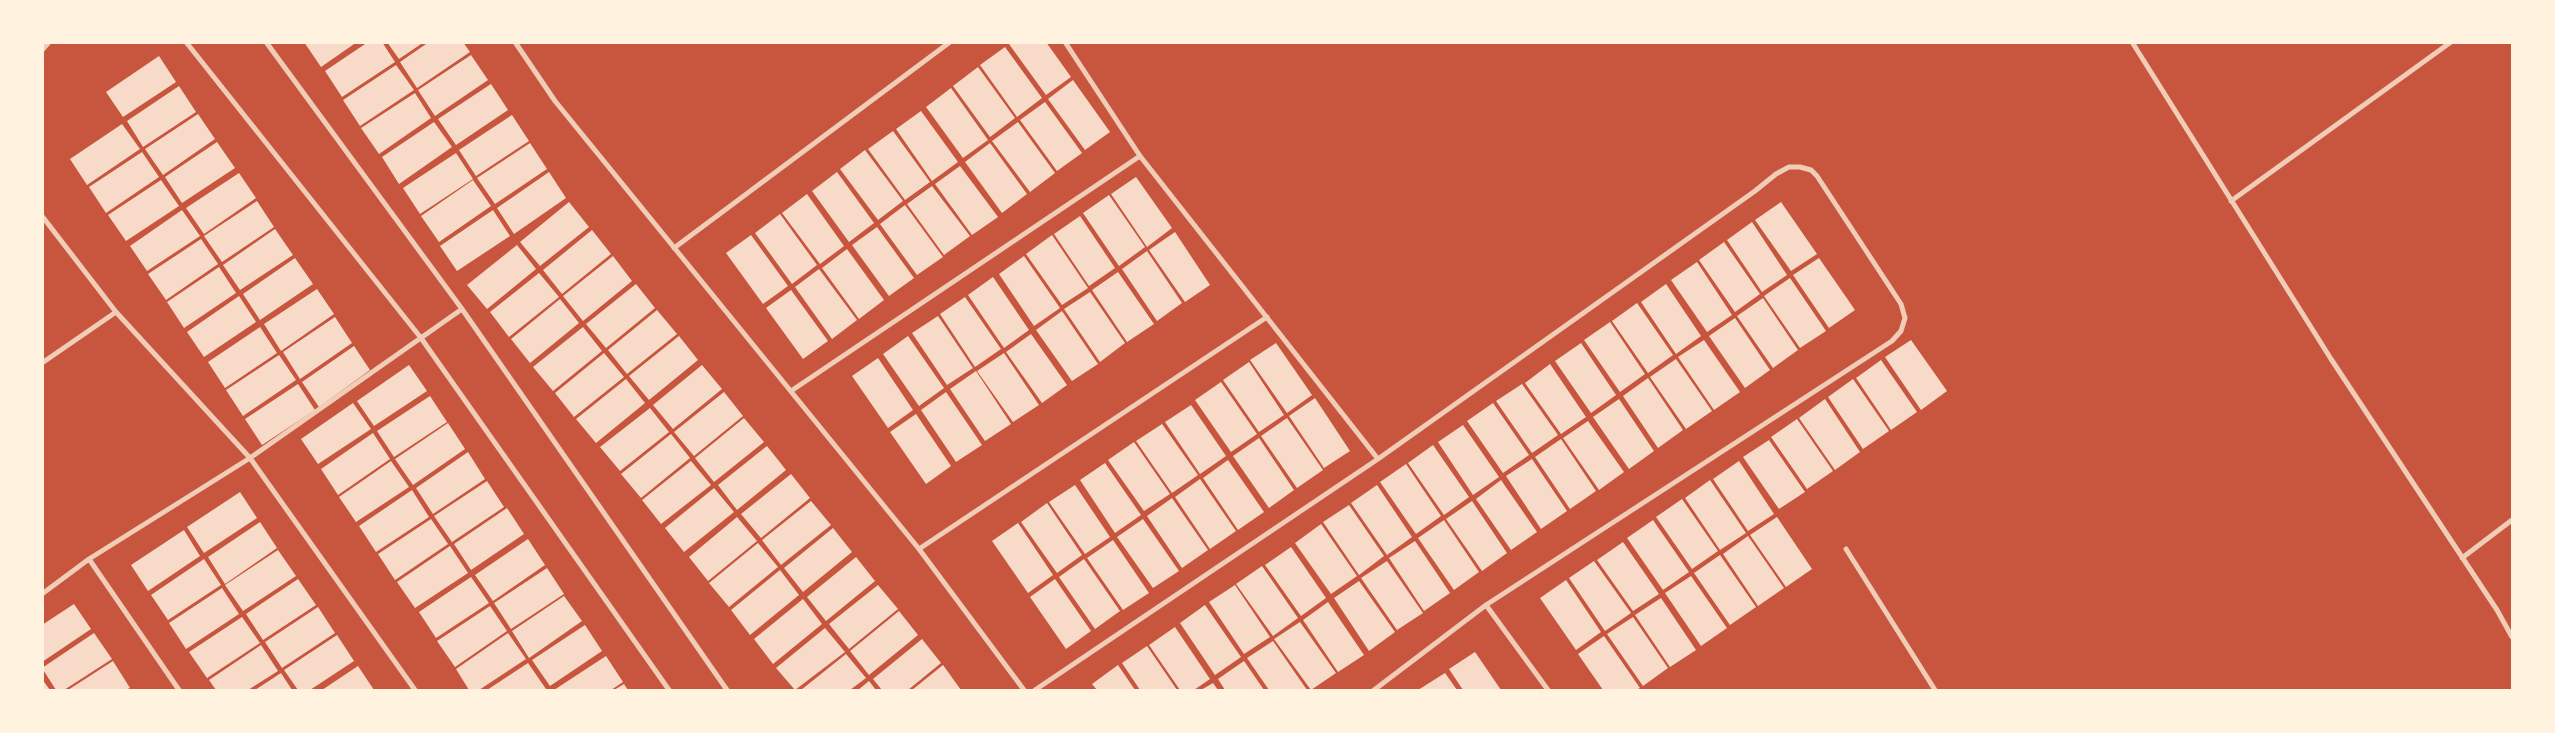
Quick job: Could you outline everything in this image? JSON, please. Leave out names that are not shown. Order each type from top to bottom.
[{"type":"street","points":[[42,50],[49,42]]},
{"type":"street","points":[[186,42],[421,338],[669,690]]},
{"type":"street","points":[[266,42],[462,309],[727,690]]},
{"type":"street","points":[[515,42],[555,101],[918,549],[1024,690]]},
{"type":"street","points":[[674,248],[950,42]]},
{"type":"street","points":[[1065,42],[1140,156],[1378,459]]},
{"type":"street","points":[[2132,42],[2326,351],[2512,637]]},
{"type":"street","points":[[2231,201],[2451,42]]},
{"type":"street","points":[[791,391],[1140,156]]},
{"type":"street","points":[[1035,690],[1378,459],[1755,191],[1776,174],[1789,167],[1811,170],[1817,176],[1901,304],[1905,318],[1901,331],[1892,341],[1486,605],[1374,690]]},
{"type":"street","points":[[42,216],[116,312],[250,458],[414,690]]},
{"type":"street","points":[[42,594],[89,559],[250,458],[462,309]]},
{"type":"street","points":[[42,363],[116,312]]},
{"type":"street","points":[[918,549],[1267,317]]},
{"type":"street","points":[[2462,558],[2512,520]]},
{"type":"street","points":[[1846,549],[1935,690]]},
{"type":"street","points":[[89,559],[179,690]]},
{"type":"street","points":[[1486,605],[1548,690]]},
{"type":"building","points":[[304,42],[357,42],[321,67]]},
{"type":"building","points":[[368,42],[382,42],[395,62],[342,97],[325,71]]},
{"type":"building","points":[[387,42],[424,42],[399,59]]},
{"type":"building","points":[[429,42],[463,42],[470,52],[417,88],[400,62]]},
{"type":"building","points":[[1011,42],[1046,42],[1071,77],[1046,95],[1009,44]]},
{"type":"building","points":[[1005,47],[1042,98],[1017,117],[980,65]]},
{"type":"building","points":[[471,55],[488,80],[435,116],[418,90]]},
{"type":"building","points":[[159,56],[176,82],[123,117],[106,92]]},
{"type":"building","points":[[396,65],[414,90],[360,126],[343,100]]},
{"type":"building","points":[[978,67],[1015,118],[990,137],[953,86]]},
{"type":"building","points":[[1073,80],[1110,132],[1085,150],[1048,99]]},
{"type":"building","points":[[491,84],[508,110],[456,145],[438,119]]},
{"type":"building","points":[[179,86],[196,112],[143,147],[127,121]]},
{"type":"building","points":[[951,88],[988,140],[963,158],[926,107]]},
{"type":"building","points":[[415,93],[431,118],[379,154],[361,128]]},
{"type":"building","points":[[1045,102],[1082,153],[1057,171],[1020,120]]},
{"type":"building","points":[[921,111],[958,162],[932,181],[896,129]]},
{"type":"building","points":[[198,114],[215,139],[163,175],[145,149]]},
{"type":"building","points":[[512,115],[529,141],[476,176],[459,150]]},
{"type":"building","points":[[434,122],[452,147],[399,184],[382,157]]},
{"type":"building","points":[[1018,122],[1055,173],[1030,192],[992,141]]},
{"type":"building","points":[[122,124],[140,149],[87,185],[70,159]]},
{"type":"building","points":[[893,131],[930,182],[905,200],[868,149]]},
{"type":"building","points":[[217,142],[235,168],[182,203],[165,177]]},
{"type":"building","points":[[530,143],[547,169],[495,204],[477,178]]},
{"type":"building","points":[[990,143],[1027,194],[1002,213],[965,162]]},
{"type":"building","points":[[865,150],[903,201],[878,220],[840,169]]},
{"type":"building","points":[[142,152],[159,177],[106,213],[89,187]]},
{"type":"building","points":[[456,153],[473,179],[420,214],[403,188]]},
{"type":"building","points":[[960,166],[998,217],[972,235],[935,184]]},
{"type":"building","points":[[549,172],[566,198],[514,234],[497,208]]},
{"type":"building","points":[[837,172],[874,223],[849,242],[812,191]]},
{"type":"building","points":[[239,173],[256,198],[204,234],[186,208]]},
{"type":"building","points":[[1136,177],[1172,228],[1147,247],[1111,194]]},
{"type":"building","points":[[161,180],[179,206],[126,241],[108,215]]},
{"type":"building","points":[[473,180],[491,206],[439,242],[421,216]]},
{"type":"building","points":[[932,186],[970,236],[944,255],[907,204]]},
{"type":"building","points":[[807,194],[844,246],[820,264],[782,213]]},
{"type":"building","points":[[1109,195],[1145,247],[1119,266],[1083,213]]},
{"type":"building","points":[[257,201],[274,227],[222,262],[204,236]]},
{"type":"building","points":[[569,202],[589,227],[540,266],[520,242]]},
{"type":"building","points":[[1781,202],[1817,254],[1791,271],[1755,220]]},
{"type":"building","points":[[905,205],[943,257],[917,275],[880,224]]},
{"type":"building","points":[[182,210],[200,236],[147,271],[130,246]]},
{"type":"building","points":[[493,210],[510,236],[457,271],[440,246]]},
{"type":"building","points":[[780,214],[817,265],[792,284],[755,233]]},
{"type":"building","points":[[1080,216],[1115,268],[1089,286],[1054,234]]},
{"type":"building","points":[[1752,222],[1787,275],[1762,292],[1727,240]]},
{"type":"building","points":[[877,227],[914,278],[889,296],[852,245]]},
{"type":"building","points":[[275,229],[293,255],[240,290],[223,265]]},
{"type":"building","points":[[592,230],[611,254],[562,294],[543,270]]},
{"type":"building","points":[[1175,232],[1210,285],[1185,302],[1149,250]]},
{"type":"building","points":[[751,235],[788,286],[763,304],[726,253]]},
{"type":"building","points":[[1052,235],[1088,288],[1062,305],[1026,254]]},
{"type":"building","points":[[201,239],[218,264],[166,300],[148,274]]},
{"type":"building","points":[[1724,242],[1760,294],[1735,312],[1699,260]]},
{"type":"building","points":[[517,245],[536,269],[487,309],[467,285]]},
{"type":"building","points":[[847,249],[884,300],[859,319],[822,268]]},
{"type":"building","points":[[1147,251],[1182,303],[1157,321],[1122,269]]},
{"type":"building","points":[[613,256],[632,281],[583,321],[563,296]]},
{"type":"building","points":[[1024,256],[1060,308],[1034,326],[999,274]]},
{"type":"building","points":[[295,258],[313,284],[260,320],[243,294]]},
{"type":"building","points":[[1819,258],[1855,310],[1829,328],[1793,275]]},
{"type":"building","points":[[1697,262],[1732,315],[1707,332],[1671,280]]},
{"type":"building","points":[[219,267],[236,293],[184,328],[167,302]]},
{"type":"building","points":[[819,269],[857,320],[832,339],[795,287]]},
{"type":"building","points":[[1118,272],[1154,324],[1127,342],[1092,290]]},
{"type":"building","points":[[539,273],[559,297],[509,337],[490,312]]},
{"type":"building","points":[[993,277],[1029,330],[1004,348],[968,295]]},
{"type":"building","points":[[1790,278],[1826,331],[1800,348],[1764,296]]},
{"type":"building","points":[[636,284],[655,308],[606,348],[586,324]]},
{"type":"building","points":[[1666,284],[1701,336],[1676,354],[1641,302]]},
{"type":"building","points":[[317,289],[334,314],[281,351],[264,324]]},
{"type":"building","points":[[791,290],[828,341],[803,359],[766,308]]},
{"type":"building","points":[[1090,292],[1125,343],[1100,362],[1064,309]]},
{"type":"building","points":[[239,296],[256,322],[204,357],[187,332]]},
{"type":"building","points":[[965,297],[1001,349],[975,367],[940,314]]},
{"type":"building","points":[[1763,298],[1798,350],[1773,368],[1737,316]]},
{"type":"building","points":[[560,299],[579,323],[530,363],[511,339]]},
{"type":"building","points":[[1637,303],[1673,355],[1648,373],[1612,321]]},
{"type":"building","points":[[657,310],[677,334],[627,374],[608,350]]},
{"type":"building","points":[[1062,311],[1098,364],[1072,381],[1036,330]]},
{"type":"building","points":[[938,316],[973,368],[947,385],[912,333]]},
{"type":"building","points":[[335,317],[352,343],[300,379],[283,352]]},
{"type":"building","points":[[1735,318],[1770,370],[1745,388],[1709,336]]},
{"type":"building","points":[[1610,322],[1645,374],[1620,392],[1584,340]]},
{"type":"building","points":[[260,327],[277,353],[225,388],[208,362]]},
{"type":"building","points":[[583,327],[602,351],[553,391],[533,367]]},
{"type":"building","points":[[1031,334],[1067,385],[1042,403],[1006,352]]},
{"type":"building","points":[[679,336],[698,360],[649,400],[629,376]]},
{"type":"building","points":[[908,336],[944,388],[919,406],[883,354]]},
{"type":"building","points":[[1704,340],[1740,392],[1714,410],[1678,357]]},
{"type":"building","points":[[1911,340],[1947,391],[1921,410],[1885,357]]},
{"type":"building","points":[[1276,343],[1312,395],[1287,413],[1250,360]]},
{"type":"building","points":[[1581,343],[1616,395],[1591,413],[1555,361]]},
{"type":"building","points":[[354,346],[370,370],[319,407],[302,382]]},
{"type":"building","points":[[604,353],[624,377],[574,417],[555,393]]},
{"type":"building","points":[[1004,353],[1039,405],[1013,422],[977,371]]},
{"type":"building","points":[[279,355],[296,380],[243,416],[226,390]]},
{"type":"building","points":[[878,358],[913,410],[888,428],[852,376]]},
{"type":"building","points":[[1676,359],[1712,411],[1686,429],[1650,377]]},
{"type":"building","points":[[1881,360],[1917,412],[1891,430],[1856,378]]},
{"type":"building","points":[[1249,362],[1284,415],[1259,432],[1223,380]]},
{"type":"building","points":[[1550,364],[1586,417],[1561,434],[1525,383]]},
{"type":"building","points":[[409,365],[427,391],[374,426],[357,401]]},
{"type":"building","points":[[702,365],[722,389],[673,429],[653,405]]},
{"type":"building","points":[[976,371],[1011,424],[985,441],[950,389]]},
{"type":"building","points":[[1648,378],[1683,430],[1658,448],[1623,396]]},
{"type":"building","points":[[626,379],[645,403],[596,443],[576,419]]},
{"type":"building","points":[[1853,379],[1889,431],[1863,449],[1828,397]]},
{"type":"building","points":[[1221,382],[1257,434],[1231,452],[1195,400]]},
{"type":"building","points":[[298,384],[315,410],[262,445],[245,419]]},
{"type":"building","points":[[1522,384],[1558,435],[1532,453],[1496,401]]},
{"type":"building","points":[[724,392],[743,416],[694,456],[674,432]]},
{"type":"building","points":[[946,392],[982,445],[956,462],[921,410]]},
{"type":"building","points":[[430,396],[447,422],[394,457],[377,431]]},
{"type":"building","points":[[1315,398],[1350,451],[1324,468],[1289,416]]},
{"type":"building","points":[[1619,399],[1654,451],[1629,469],[1593,417]]},
{"type":"building","points":[[1825,399],[1860,452],[1835,470],[1799,418]]},
{"type":"building","points":[[353,403],[371,429],[318,464],[301,439]]},
{"type":"building","points":[[1493,403],[1529,455],[1503,473],[1467,421]]},
{"type":"building","points":[[1191,405],[1226,456],[1200,474],[1165,422]]},
{"type":"building","points":[[650,408],[669,432],[620,471],[600,447]]},
{"type":"building","points":[[916,414],[951,466],[926,484],[890,432]]},
{"type":"building","points":[[744,418],[764,442],[714,482],[695,458]]},
{"type":"building","points":[[1287,418],[1323,470],[1297,488],[1261,436]]},
{"type":"building","points":[[1797,419],[1833,471],[1807,489],[1771,437]]},
{"type":"building","points":[[1588,421],[1624,472],[1599,490],[1563,438]]},
{"type":"building","points":[[448,423],[465,449],[413,485],[395,459]]},
{"type":"building","points":[[1162,424],[1198,475],[1172,493],[1136,441]]},
{"type":"building","points":[[1463,425],[1499,477],[1473,495],[1438,442]]},
{"type":"building","points":[[373,433],[390,459],[338,495],[321,469]]},
{"type":"building","points":[[671,434],[690,458],[641,498],[621,474]]},
{"type":"building","points":[[1259,438],[1294,490],[1269,508],[1233,456]]},
{"type":"building","points":[[1561,439],[1596,491],[1570,509],[1535,457]]},
{"type":"building","points":[[1769,440],[1805,492],[1779,509],[1743,457]]},
{"type":"building","points":[[1134,442],[1170,494],[1144,511],[1108,460]]},
{"type":"building","points":[[1433,445],[1469,497],[1444,515],[1408,463]]},
{"type":"building","points":[[767,446],[786,470],[737,510],[718,485]]},
{"type":"building","points":[[468,452],[485,479],[433,514],[416,488]]},
{"type":"building","points":[[1532,459],[1567,511],[1541,529],[1506,476]]},
{"type":"building","points":[[1228,460],[1264,512],[1238,530],[1203,478]]},
{"type":"building","points":[[391,461],[409,487],[356,522],[339,497]]},
{"type":"building","points":[[691,461],[711,485],[661,524],[642,500]]},
{"type":"building","points":[[1739,461],[1774,514],[1748,531],[1713,479]]},
{"type":"building","points":[[1105,463],[1141,515],[1115,533],[1080,480]]},
{"type":"building","points":[[1406,464],[1441,516],[1416,534],[1380,482]]},
{"type":"building","points":[[791,474],[810,498],[761,538],[741,514]]},
{"type":"building","points":[[1200,479],[1236,531],[1210,549],[1175,497]]},
{"type":"building","points":[[1501,480],[1537,532],[1511,550],[1476,499]]},
{"type":"building","points":[[1710,480],[1746,533],[1720,550],[1685,498]]},
{"type":"building","points":[[487,481],[504,507],[452,542],[434,516]]},
{"type":"building","points":[[1075,485],[1110,537],[1085,554],[1049,502]]},
{"type":"building","points":[[1377,485],[1412,537],[1387,555],[1351,503]]},
{"type":"building","points":[[714,488],[734,512],[684,552],[665,528]]},
{"type":"building","points":[[412,490],[429,517],[376,552],[359,526]]},
{"type":"building","points":[[240,492],[257,518],[204,553],[187,527]]},
{"type":"building","points":[[1172,498],[1208,550],[1182,568],[1147,516]]},
{"type":"building","points":[[1682,499],[1718,551],[1692,569],[1656,517]]},
{"type":"building","points":[[811,501],[831,525],[781,565],[762,540]]},
{"type":"building","points":[[1472,501],[1507,553],[1482,571],[1446,519]]},
{"type":"building","points":[[1047,503],[1082,555],[1057,573],[1021,522]]},
{"type":"building","points":[[1349,505],[1384,556],[1359,575],[1323,522]]},
{"type":"building","points":[[507,508],[524,534],[471,570],[454,544]]},
{"type":"building","points":[[737,517],[757,541],[708,581],[689,557]]},
{"type":"building","points":[[1777,517],[1812,569],[1786,587],[1750,535]]},
{"type":"building","points":[[431,519],[448,544],[395,580],[378,554]]},
{"type":"building","points":[[1143,519],[1179,571],[1153,588],[1117,537]]},
{"type":"building","points":[[1444,520],[1479,572],[1454,590],[1418,538]]},
{"type":"building","points":[[1653,520],[1689,572],[1663,590],[1627,538]]},
{"type":"building","points":[[260,522],[277,548],[225,584],[208,557]]},
{"type":"building","points":[[1018,523],[1053,575],[1028,593],[992,541]]},
{"type":"building","points":[[1321,524],[1357,576],[1331,594],[1295,543]]},
{"type":"building","points":[[833,528],[852,552],[803,592],[784,568]]},
{"type":"building","points":[[184,530],[200,556],[148,591],[131,565]]},
{"type":"building","points":[[1748,536],[1784,588],[1758,606],[1723,554]]},
{"type":"building","points":[[528,539],[545,565],[493,601],[475,575]]},
{"type":"building","points":[[1113,540],[1149,593],[1123,610],[1087,558]]},
{"type":"building","points":[[1415,541],[1450,593],[1424,611],[1389,558]]},
{"type":"building","points":[[1623,542],[1659,594],[1633,611],[1597,560]]},
{"type":"building","points":[[758,543],[778,567],[729,607],[709,583]]},
{"type":"building","points":[[450,546],[468,573],[415,608],[397,582]]},
{"type":"building","points":[[1291,547],[1326,598],[1301,616],[1265,565]]},
{"type":"building","points":[[278,550],[296,576],[243,611],[225,585]]},
{"type":"building","points":[[1720,555],[1756,607],[1730,625],[1694,573]]},
{"type":"building","points":[[856,557],[875,581],[826,621],[807,597]]},
{"type":"building","points":[[204,559],[221,585],[168,620],[151,595]]},
{"type":"building","points":[[1084,559],[1120,611],[1095,629],[1059,577]]},
{"type":"building","points":[[1387,561],[1423,613],[1397,630],[1361,578]]},
{"type":"building","points":[[1594,561],[1631,613],[1605,631],[1569,578]]},
{"type":"building","points":[[1262,566],[1298,618],[1273,636],[1236,584]]},
{"type":"building","points":[[547,568],[564,594],[511,629],[494,603]]},
{"type":"building","points":[[780,570],[799,595],[750,635],[731,610]]},
{"type":"building","points":[[1691,576],[1727,628],[1701,646],[1665,593]]},
{"type":"building","points":[[471,577],[489,603],[436,638],[419,612]]},
{"type":"building","points":[[298,579],[316,605],[263,640],[246,614]]},
{"type":"building","points":[[1055,579],[1091,631],[1066,649],[1030,597]]},
{"type":"building","points":[[1566,580],[1601,632],[1576,650],[1540,598]]},
{"type":"building","points":[[1359,581],[1395,632],[1369,651],[1334,598]]},
{"type":"building","points":[[878,585],[898,609],[849,649],[829,624]]},
{"type":"building","points":[[1235,585],[1270,637],[1244,654],[1209,602]]},
{"type":"building","points":[[222,588],[239,614],[186,649],[169,623]]},
{"type":"building","points":[[564,596],[582,621],[529,658],[512,631]]},
{"type":"building","points":[[1661,598],[1696,650],[1670,667],[1635,615]]},
{"type":"building","points":[[803,599],[822,624],[773,664],[754,639]]},
{"type":"building","points":[[1328,602],[1364,655],[1338,672],[1303,620]]},
{"type":"building","points":[[74,604],[91,629],[42,662],[42,625]]},
{"type":"building","points":[[1205,605],[1241,657],[1215,675],[1180,623]]},
{"type":"building","points":[[490,606],[507,631],[455,667],[437,641]]},
{"type":"building","points":[[318,607],[335,633],[282,668],[265,642]]},
{"type":"building","points":[[899,611],[918,635],[869,675],[850,651]]},
{"type":"building","points":[[242,617],[260,643],[207,678],[189,652]]},
{"type":"building","points":[[1633,617],[1668,668],[1643,686],[1607,634]]},
{"type":"building","points":[[1300,622],[1336,673],[1311,690],[1274,639]]},
{"type":"building","points":[[585,625],[602,651],[550,686],[532,660]]},
{"type":"building","points":[[1175,627],[1210,679],[1194,690],[1180,690],[1149,645]]},
{"type":"building","points":[[825,628],[845,652],[795,690],[776,668]]},
{"type":"building","points":[[94,633],[112,659],[64,690],[56,690],[42,668]]},
{"type":"building","points":[[508,633],[526,659],[479,690],[469,690],[456,669]]},
{"type":"building","points":[[337,635],[354,661],[310,690],[298,690],[284,670]]},
{"type":"building","points":[[1604,636],[1640,688],[1636,690],[1603,690],[1578,654]]},
{"type":"building","points":[[922,639],[941,663],[908,690],[882,690],[873,679]]},
{"type":"building","points":[[1273,641],[1307,690],[1269,690],[1247,658]]},
{"type":"building","points":[[261,645],[278,671],[248,690],[216,690],[209,680]]},
{"type":"building","points":[[1147,646],[1177,690],[1140,690],[1122,663]]},
{"type":"building","points":[[1475,652],[1501,690],[1463,690],[1449,669]]},
{"type":"building","points":[[846,654],[866,678],[850,690],[801,690]]},
{"type":"building","points":[[606,656],[623,682],[611,690],[554,690]]},
{"type":"building","points":[[113,661],[130,688],[125,690],[68,690]]},
{"type":"building","points":[[1244,661],[1264,690],[1225,690],[1218,679]]},
{"type":"building","points":[[528,663],[546,689],[487,690]]},
{"type":"building","points":[[943,665],[961,690],[912,690]]},
{"type":"building","points":[[1118,665],[1135,690],[1097,690],[1092,684]]},
{"type":"building","points":[[358,666],[374,690],[322,690]]},
{"type":"building","points":[[281,673],[292,690],[255,690]]},
{"type":"building","points":[[1445,673],[1457,690],[1418,690]]},
{"type":"building","points":[[42,679],[50,690],[42,690]]},
{"type":"building","points":[[869,681],[876,690],[858,690]]},
{"type":"building","points":[[1213,683],[1218,690],[1201,690]]},
{"type":"building","points":[[624,684],[628,690],[614,690]]}]
